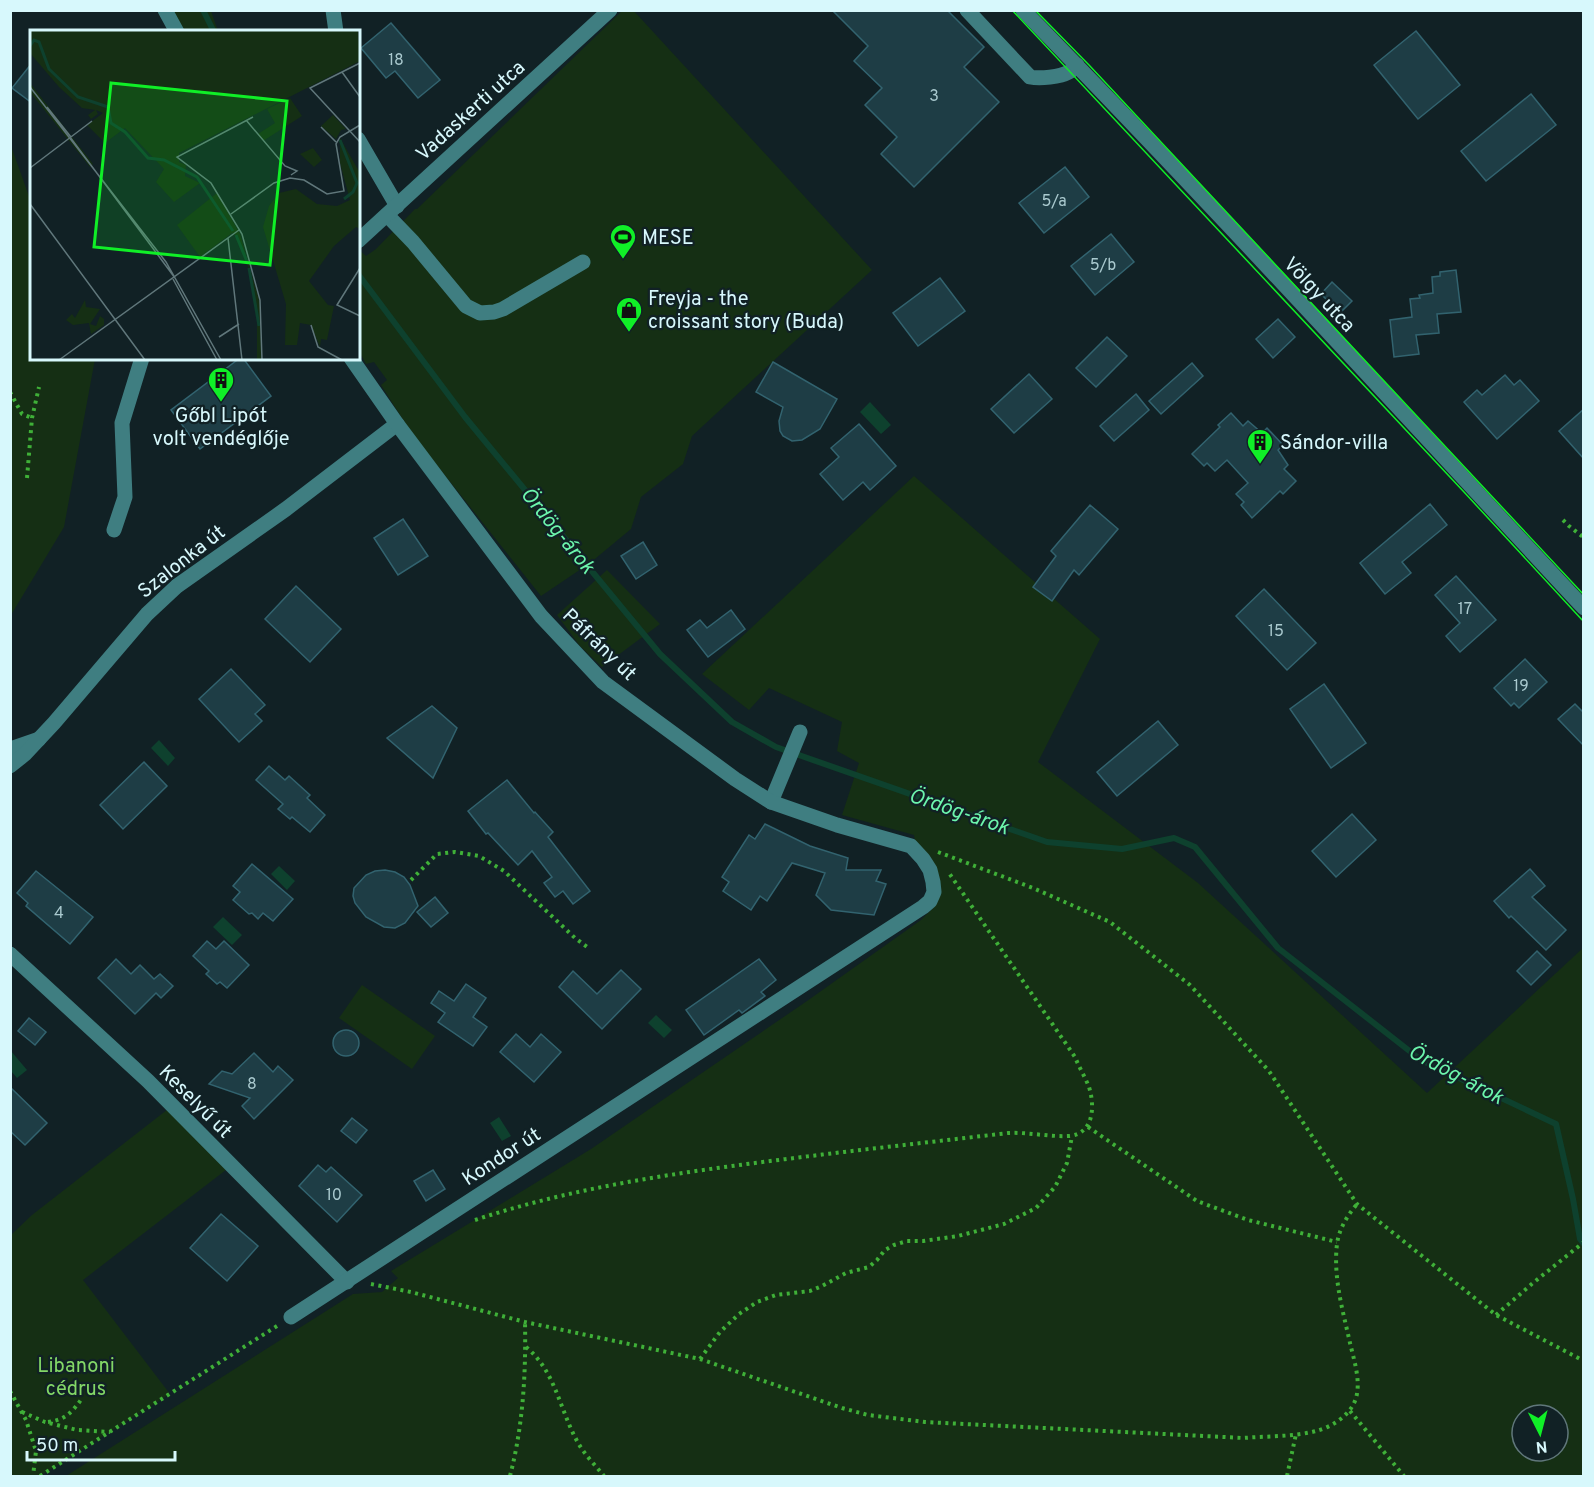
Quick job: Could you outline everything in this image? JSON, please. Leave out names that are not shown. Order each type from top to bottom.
[{"type":"street","points":[[165,10],[176,30]]},
{"type":"street","points":[[333,10],[336,30]]},
{"type":"street","name":"Vadaskerti utca","points":[[360,239],[610,10]]},
{"type":"street","points":[[967,10],[1030,77],[1054,76],[1069,72],[1077,65]]},
{"type":"street","name":"Völgy utca","points":[[1023,10],[1584,608]]},
{"type":"street","points":[[360,143],[392,211],[413,242],[466,306],[480,313],[503,309],[583,262]]},
{"type":"street","points":[[114,530],[125,497],[122,423],[141,360]]},
{"type":"street","name":"Páfrány út","points":[[352,360],[397,424],[541,616],[603,682],[735,779],[771,802],[837,825],[911,846]]},
{"type":"street","name":"Szalonka út","points":[[39,739],[147,614],[177,586],[286,509],[397,424]]},
{"type":"street","points":[[771,802],[800,732]]},
{"type":"street","points":[[10,749],[39,739]]},
{"type":"street","points":[[10,766],[39,739]]},
{"type":"street","name":"Kondor út","points":[[291,1317],[930,901],[934,892],[930,870],[911,846]]},
{"type":"street","name":"Keselyű út","points":[[10,954],[148,1081],[347,1282]]},
{"type":"path","points":[[27,478],[32,418],[39,387]]},
{"type":"path","points":[[10,392],[22,414],[32,418]]},
{"type":"path","points":[[1563,520],[1583,537],[1584,541]]},
{"type":"path","points":[[941,860],[934,851],[1033,888],[1110,922],[1190,985],[1269,1071],[1356,1204],[1496,1316],[1584,1361]]},
{"type":"path","points":[[411,880],[437,854],[455,852],[479,856],[504,871],[575,938],[590,949]]},
{"type":"path","points":[[468,1223],[567,1195],[672,1174],[1008,1133],[1072,1136],[1088,1127],[1092,1105],[1089,1088],[1075,1057],[947,870]]},
{"type":"path","points":[[1088,1127],[1197,1201],[1248,1220],[1337,1242]]},
{"type":"path","points":[[700,1359],[720,1332],[739,1314],[757,1302],[776,1294],[810,1291],[846,1273],[869,1267],[885,1250],[894,1245],[907,1241],[958,1236],[1004,1224],[1036,1208],[1055,1187],[1067,1163],[1072,1136]]},
{"type":"path","points":[[347,1282],[372,1284],[411,1292],[525,1322],[700,1359],[842,1408],[892,1419],[1243,1438],[1296,1434],[1316,1431],[1334,1424],[1350,1411],[1356,1397],[1357,1374],[1337,1284],[1336,1262],[1337,1242],[1344,1221],[1356,1204]]},
{"type":"path","points":[[1496,1316],[1584,1242]]},
{"type":"path","points":[[40,1476],[291,1317]]},
{"type":"path","points":[[510,1476],[519,1433],[525,1322]]},
{"type":"path","points":[[525,1347],[544,1366],[578,1442],[604,1476]]},
{"type":"path","points":[[10,1391],[26,1420],[36,1451],[33,1476]]},
{"type":"path","points":[[45,1422],[59,1421],[73,1411],[83,1397]]},
{"type":"path","points":[[1350,1411],[1404,1476]]},
{"type":"path","points":[[22,1412],[45,1422],[77,1430],[111,1432]]},
{"type":"path","points":[[1287,1476],[1296,1434]]},
{"type":"green space","name":"MESE","points":[[633,10],[872,270],[692,436],[683,464],[641,497],[631,529],[590,563],[541,596],[421,448],[381,385],[387,380],[374,362],[366,364],[360,353],[360,251],[366,256],[376,249],[622,11]]},
{"type":"green space","points":[[172,11],[211,11],[218,30],[182,30]]},
{"type":"green space","points":[[10,143],[30,199],[30,360],[95,360],[64,527],[11,615]]},
{"type":"green space","points":[[914,476],[1100,639],[1038,762],[1198,883],[1427,1093],[1583,948],[1583,1476],[66,1476],[353,1294],[382,1292],[398,1278],[391,1271],[591,1149],[807,1001],[921,920],[936,905],[937,892],[916,849],[914,835],[842,815],[859,763],[837,751],[842,722],[769,688],[749,710],[702,674]]},
{"type":"green space","points":[[607,570],[660,624],[602,667],[580,646],[557,615]]},
{"type":"green space","points":[[362,985],[435,1036],[412,1069],[339,1018]]},
{"type":"green space","name":"Libanoni cédrus","points":[[172,1106],[231,1166],[83,1280],[170,1394],[40,1476],[11,1476],[11,1235],[32,1215]]},
{"type":"shaded area","points":[[870,402],[891,425],[881,434],[860,412]]},
{"type":"shaded area","points":[[159,740],[175,758],[168,766],[151,748]]},
{"type":"shaded area","points":[[279,866],[295,881],[287,890],[271,874]]},
{"type":"shaded area","points":[[223,917],[242,935],[232,945],[213,927]]},
{"type":"shaded area","points":[[656,1015],[672,1030],[664,1038],[648,1023]]},
{"type":"shaded area","points":[[11,1051],[27,1070],[17,1078],[11,1071]]},
{"type":"shaded area","points":[[499,1117],[511,1136],[502,1141],[490,1123]]},
{"type":"building","points":[[832,10],[947,10],[984,47],[964,67],[999,102],[914,187],[881,154],[897,137],[865,105],[882,88],[854,61],[868,46]]},
{"type":"building","points":[[391,23],[440,80],[418,98],[395,71],[386,78],[361,48]]},
{"type":"building","points":[[1416,31],[1460,85],[1418,119],[1374,65]]},
{"type":"building","points":[[30,66],[30,102],[12,88]]},
{"type":"building","points":[[1531,94],[1556,125],[1486,181],[1461,151]]},
{"type":"building","points":[[1065,167],[1089,197],[1044,233],[1019,203]]},
{"type":"building","points":[[1111,234],[1134,262],[1095,295],[1071,266]]},
{"type":"building","points":[[1456,270],[1461,312],[1437,314],[1439,333],[1416,335],[1419,354],[1394,357],[1390,320],[1412,317],[1410,299],[1433,293],[1432,277],[1440,276],[1440,272]]},
{"type":"building","points":[[940,278],[965,311],[918,346],[893,313]]},
{"type":"building","points":[[1332,282],[1352,301],[1340,313],[1321,294]]},
{"type":"building","points":[[1278,319],[1295,337],[1273,358],[1256,339]]},
{"type":"building","points":[[1107,337],[1127,356],[1096,387],[1076,368]]},
{"type":"building","name":"Gőbl Lipót volt vendéglője","points":[[237,360],[244,360],[271,396],[200,449],[171,410]]},
{"type":"building","points":[[773,362],[837,399],[820,429],[802,440],[792,441],[783,436],[779,421],[783,407],[756,392]]},
{"type":"building","points":[[1192,363],[1203,376],[1161,414],[1149,401]]},
{"type":"building","points":[[1029,374],[1052,399],[1014,433],[991,409]]},
{"type":"building","points":[[1505,375],[1514,385],[1520,380],[1539,401],[1497,439],[1464,402],[1477,390],[1482,395]]},
{"type":"building","points":[[1136,394],[1149,410],[1114,441],[1100,426]]},
{"type":"building","points":[[1584,409],[1584,459],[1559,431]]},
{"type":"building","name":"Sándor-villa","points":[[1231,413],[1243,426],[1248,421],[1262,433],[1267,428],[1283,445],[1278,450],[1288,465],[1284,469],[1296,481],[1283,494],[1280,491],[1252,518],[1241,505],[1244,502],[1236,494],[1248,483],[1227,460],[1215,471],[1207,463],[1204,466],[1192,454]]},
{"type":"building","points":[[859,424],[896,466],[870,490],[863,482],[843,500],[820,474],[839,457],[831,448]]},
{"type":"building","points":[[1430,504],[1447,525],[1402,562],[1411,573],[1385,594],[1360,563]]},
{"type":"building","points":[[1090,505],[1118,529],[1079,575],[1074,570],[1052,601],[1033,587],[1056,556],[1051,551]]},
{"type":"building","points":[[403,519],[428,556],[398,575],[374,538]]},
{"type":"building","points":[[643,542],[657,565],[636,579],[621,556]]},
{"type":"building","points":[[1456,576],[1496,620],[1460,652],[1446,636],[1460,623],[1435,595]]},
{"type":"building","points":[[296,586],[341,629],[310,662],[265,619]]},
{"type":"building","points":[[1264,589],[1316,643],[1287,670],[1236,616]]},
{"type":"building","points":[[731,610],[745,629],[708,657],[687,630],[700,620],[707,628]]},
{"type":"building","points":[[1525,659],[1547,682],[1519,708],[1514,703],[1511,706],[1494,688]]},
{"type":"building","points":[[231,669],[265,705],[255,714],[262,721],[239,742],[199,699]]},
{"type":"building","points":[[1324,684],[1366,743],[1331,768],[1290,709]]},
{"type":"building","points":[[1575,704],[1584,713],[1584,746],[1558,719]]},
{"type":"building","points":[[432,706],[457,728],[433,778],[387,738]]},
{"type":"building","points":[[1158,721],[1178,745],[1117,796],[1097,772]]},
{"type":"building","points":[[144,762],[167,786],[123,829],[100,805]]},
{"type":"building","points":[[269,766],[285,780],[289,776],[310,795],[307,798],[325,815],[310,832],[278,809],[283,804],[256,780]]},
{"type":"building","points":[[507,780],[553,832],[548,837],[590,891],[573,904],[563,891],[555,897],[544,883],[552,877],[532,851],[518,865],[488,833],[486,834],[468,811]]},
{"type":"building","points":[[1352,814],[1376,840],[1336,877],[1312,851]]},
{"type":"building","points":[[765,824],[810,846],[848,858],[846,870],[881,870],[876,881],[886,884],[874,915],[831,910],[816,895],[825,873],[792,863],[767,901],[760,896],[751,910],[723,891],[729,882],[722,877],[749,835],[755,839]]},
{"type":"building","points":[[252,864],[293,899],[273,921],[263,913],[258,919],[233,900],[240,892],[233,886]]},
{"type":"building","points":[[1530,869],[1545,886],[1532,897],[1566,930],[1546,950],[1511,916],[1509,918],[1494,901]]},
{"type":"building","points":[[385,870],[404,877],[410,885],[418,906],[405,923],[395,928],[384,927],[366,917],[355,903],[353,896],[354,888],[366,875]]},
{"type":"building","points":[[36,871],[93,917],[70,944],[26,906],[28,903],[17,893]]},
{"type":"building","points":[[435,897],[448,913],[431,927],[417,912]]},
{"type":"building","points":[[207,941],[216,949],[224,941],[249,965],[227,988],[220,982],[217,984],[206,974],[209,971],[193,956]]},
{"type":"building","points":[[1537,951],[1551,965],[1531,985],[1517,971]]},
{"type":"building","points":[[116,959],[131,974],[140,965],[154,979],[160,974],[173,986],[161,998],[156,993],[135,1014],[98,978]]},
{"type":"building","points":[[759,959],[776,980],[761,992],[765,996],[742,1013],[739,1010],[704,1035],[686,1010]]},
{"type":"building","points":[[621,970],[641,989],[602,1029],[559,987],[573,971],[597,994]]},
{"type":"building","points":[[466,984],[486,998],[473,1017],[487,1027],[473,1046],[438,1022],[445,1013],[431,1003],[439,991],[454,1001]]},
{"type":"building","points":[[29,1018],[46,1032],[35,1045],[18,1031]]},
{"type":"building","points":[[346,1030],[356,1033],[359,1043],[356,1053],[346,1056],[336,1053],[333,1043],[336,1033]]},
{"type":"building","points":[[516,1034],[530,1047],[541,1034],[561,1052],[534,1082],[500,1052]]},
{"type":"building","points":[[254,1053],[273,1072],[278,1066],[293,1080],[254,1119],[242,1106],[250,1098],[209,1084],[222,1071],[232,1074]]},
{"type":"building","points":[[10,1087],[47,1123],[25,1145],[10,1131]]},
{"type":"building","points":[[352,1118],[367,1130],[356,1143],[341,1131]]},
{"type":"building","points":[[318,1165],[326,1172],[331,1167],[362,1195],[337,1222],[299,1186]]},
{"type":"building","points":[[433,1170],[445,1189],[426,1201],[414,1181]]},
{"type":"building","points":[[221,1214],[258,1246],[227,1281],[190,1248]]},
{"type":"waterway","name":"Ördög-árok","points":[[203,10],[213,30]]},
{"type":"waterway","name":"Ördög-árok","points":[[360,277],[465,417],[660,654],[732,722],[776,747],[1047,842],[1122,849],[1174,838],[1195,847],[1278,948],[1421,1060],[1556,1124],[1580,1239],[1584,1244]]},
{"type":"tram line","points":[[1012,10],[1584,622]]},
{"type":"tram line","points":[[1035,10],[1584,595]]},
{"type":"place","name":"MESE","points":[[623,260]]},
{"type":"place","name":"Freyja - the croissant story (Buda)","points":[[629,333]]},
{"type":"place","name":"Gőbl Lipót volt vendéglője","points":[[221,403]]},
{"type":"place","name":"Sándor-villa","points":[[1260,465]]}]
